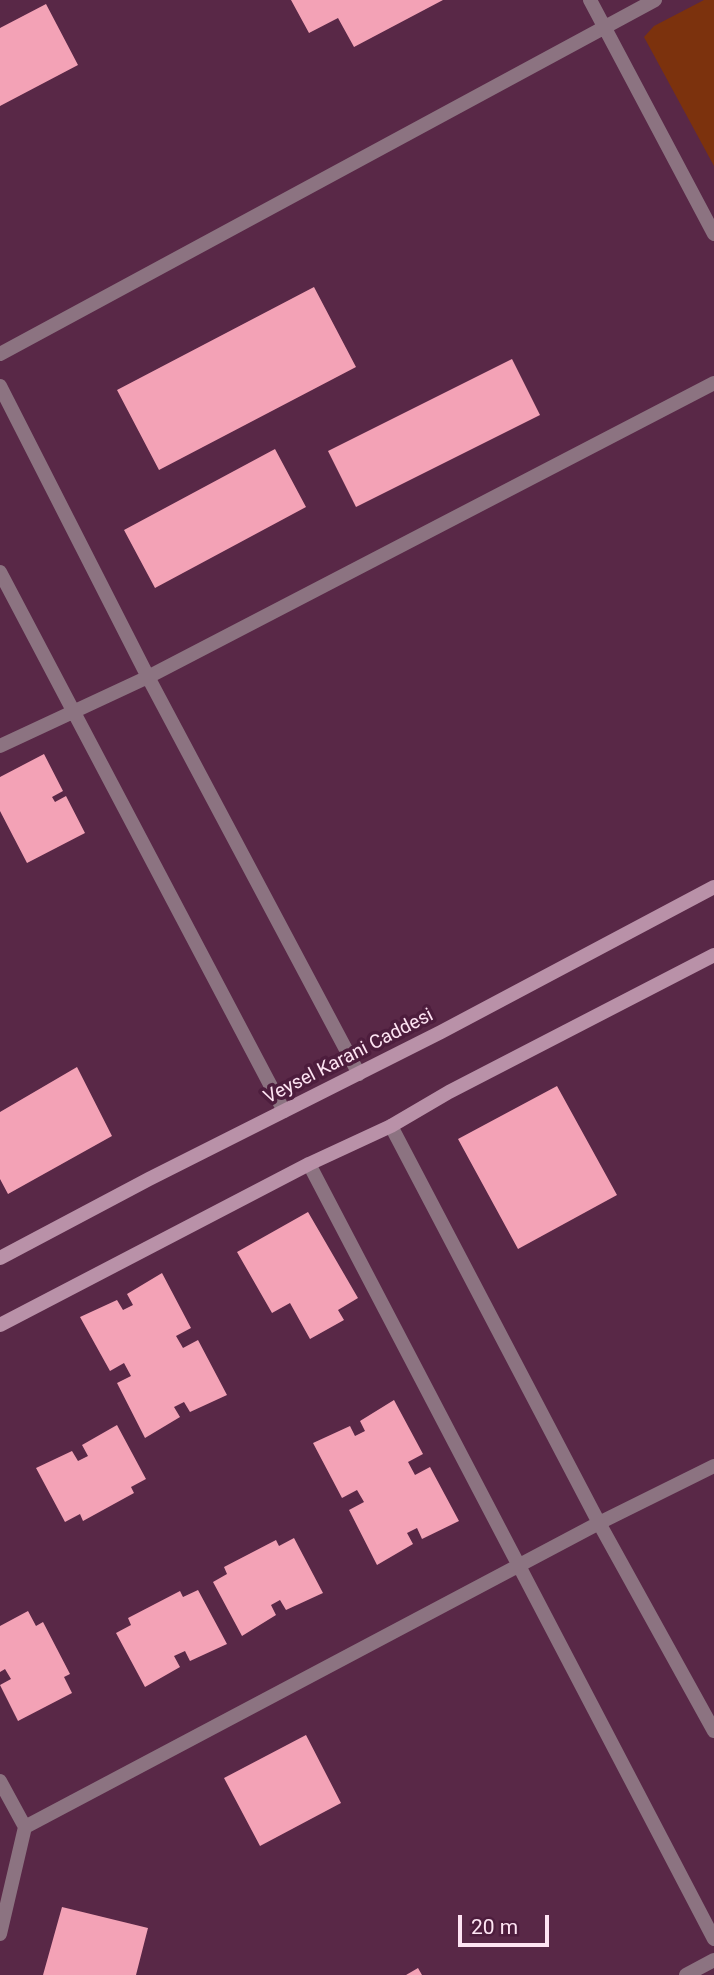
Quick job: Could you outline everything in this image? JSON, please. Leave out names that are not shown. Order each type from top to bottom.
[{"type":"main road","name":"Veysel Karani Caddesi","points":[[0,1258],[359,1074],[714,887]]},
{"type":"main road","points":[[0,1325],[309,1164],[391,1126],[449,1092],[714,955]]},
{"type":"street","points":[[590,0],[714,234]]},
{"type":"street","points":[[0,354],[655,0]]},
{"type":"street","points":[[0,746],[148,677],[714,383]]},
{"type":"street","points":[[0,387],[148,677],[359,1074]]},
{"type":"street","points":[[0,572],[284,1111]]},
{"type":"street","points":[[391,1126],[599,1523],[714,1731]]},
{"type":"street","points":[[309,1164],[714,1939]]},
{"type":"street","points":[[25,1827],[599,1523],[714,1466]]},
{"type":"street","points":[[0,1782],[25,1827],[0,1934]]},
{"type":"street","points":[[686,1975],[714,1960]]},
{"type":"shaded area","points":[[704,0],[714,0],[714,166],[644,37],[654,26]]},
{"type":"building","points":[[291,0],[443,0],[354,47],[338,18],[309,33]]},
{"type":"building","points":[[46,4],[78,65],[0,106],[0,28]]},
{"type":"building","points":[[314,287],[356,367],[159,470],[117,390]]},
{"type":"building","points":[[512,359],[540,415],[356,507],[328,451]]},
{"type":"building","points":[[275,449],[306,507],[155,588],[124,530]]},
{"type":"building","points":[[44,754],[63,791],[52,797],[55,802],[66,796],[85,833],[27,863],[0,811],[0,777]]},
{"type":"building","points":[[77,1067],[112,1136],[8,1194],[0,1179],[0,1112]]},
{"type":"building","points":[[557,1086],[617,1195],[518,1249],[458,1139]]},
{"type":"building","points":[[308,1212],[358,1298],[338,1310],[344,1320],[310,1339],[290,1303],[272,1313],[237,1252]]},
{"type":"building","points":[[162,1273],[191,1328],[176,1336],[183,1348],[198,1340],[227,1395],[190,1412],[184,1402],[174,1407],[180,1417],[145,1438],[117,1383],[131,1376],[124,1363],[110,1371],[80,1317],[117,1300],[123,1310],[133,1305],[127,1294]]},
{"type":"building","points":[[394,1400],[423,1454],[408,1462],[415,1475],[430,1467],[459,1521],[422,1539],[417,1528],[407,1533],[413,1544],[377,1565],[349,1510],[364,1502],[357,1490],[342,1498],[313,1443],[350,1426],[355,1436],[365,1431],[360,1421]]},
{"type":"building","points":[[117,1425],[146,1479],[131,1487],[134,1493],[83,1521],[80,1514],[65,1522],[36,1468],[72,1451],[78,1461],[88,1456],[82,1445]]},
{"type":"building","points":[[294,1538],[323,1593],[286,1610],[280,1600],[271,1605],[276,1615],[242,1636],[213,1582],[227,1574],[224,1567],[276,1540],[279,1546]]},
{"type":"building","points":[[198,1590],[227,1644],[190,1661],[185,1651],[174,1656],[180,1667],[145,1687],[116,1633],[131,1625],[128,1618],[180,1591],[183,1597]]},
{"type":"building","points":[[28,1611],[36,1626],[43,1622],[70,1674],[64,1677],[72,1693],[18,1721],[0,1685],[11,1679],[5,1669],[0,1672],[0,1626]]},
{"type":"building","points":[[306,1735],[341,1803],[260,1846],[224,1778]]},
{"type":"building","points":[[62,1907],[148,1928],[136,1975],[43,1975]]},
{"type":"building","points":[[418,1968],[422,1975],[406,1975]]}]
